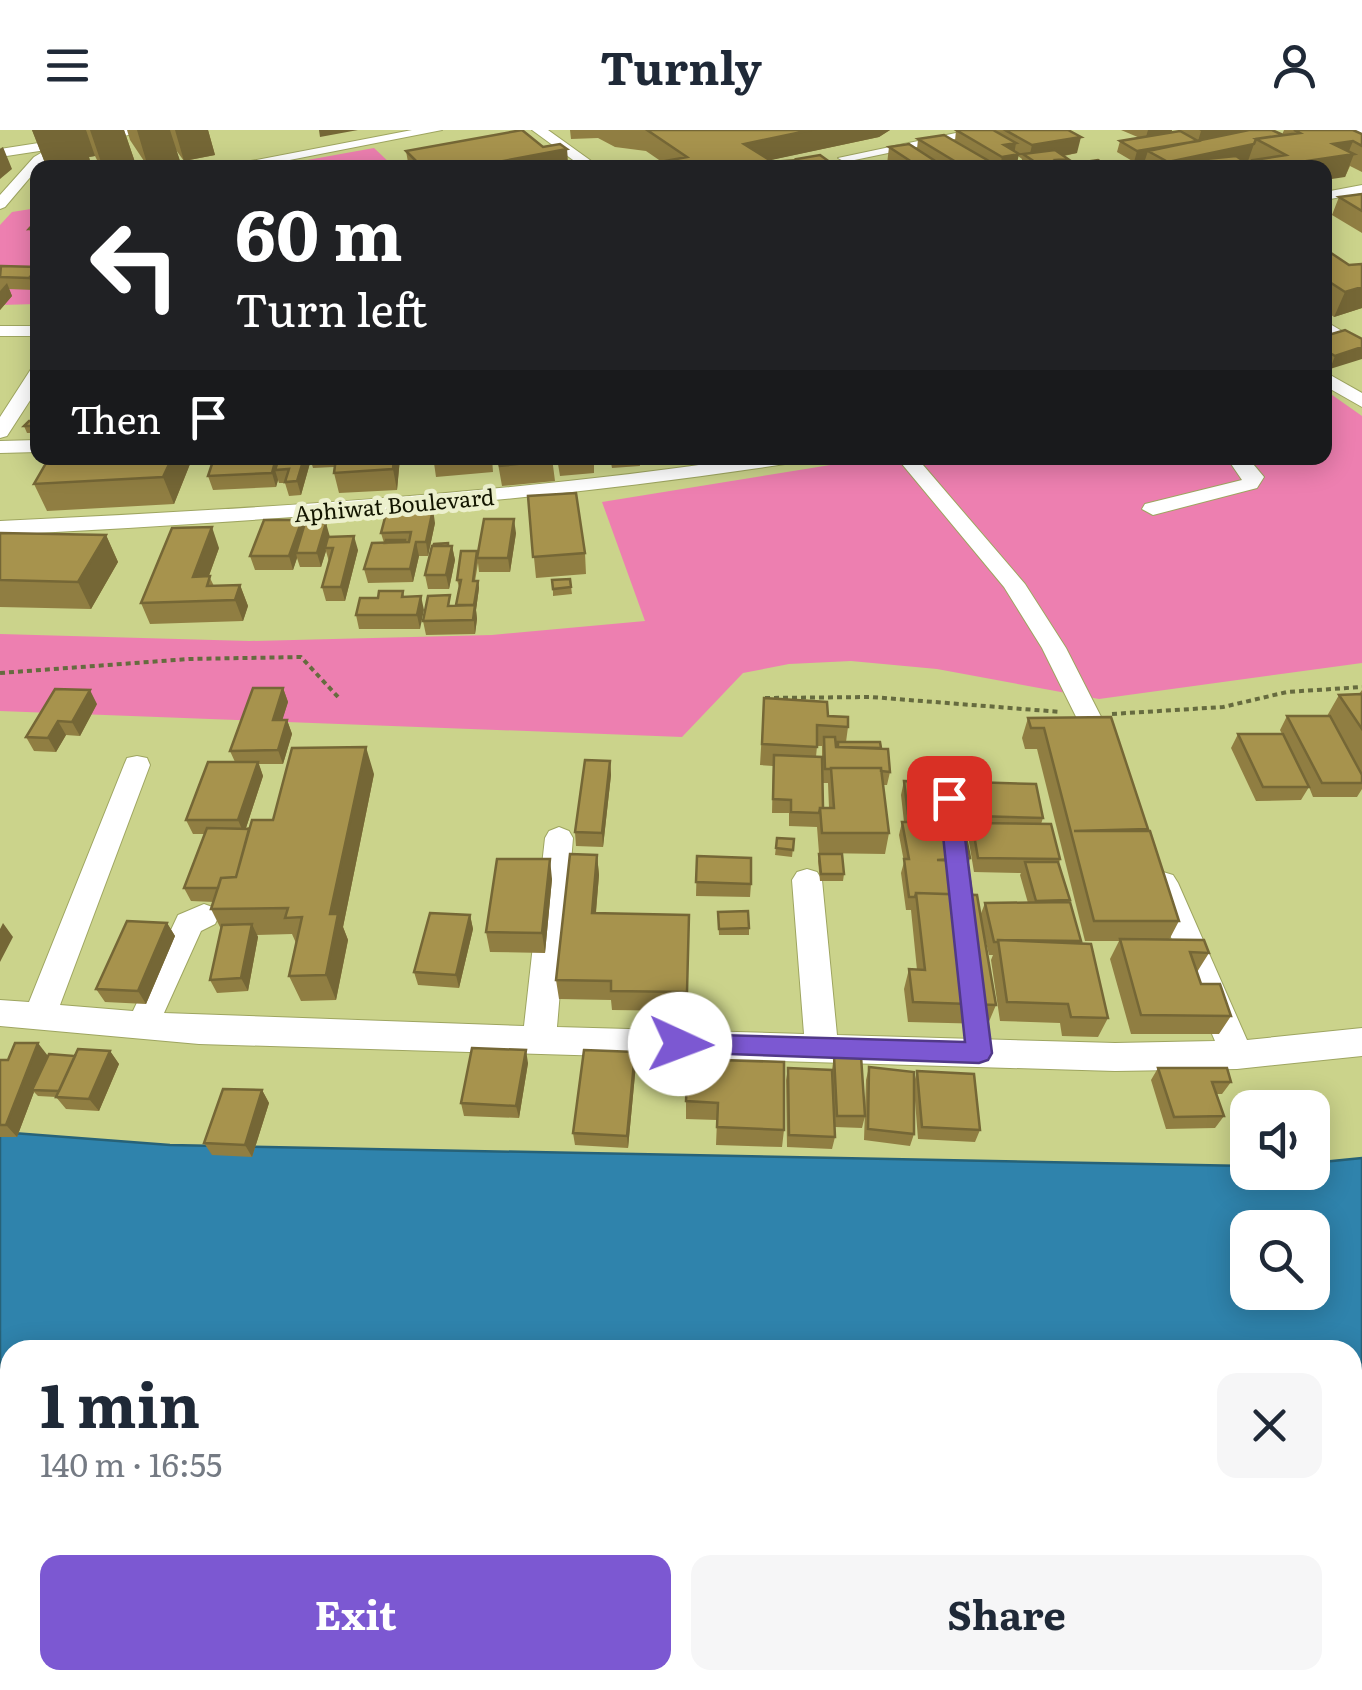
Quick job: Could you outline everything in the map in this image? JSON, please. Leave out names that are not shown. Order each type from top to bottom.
[{"type":"highway","points":[[1344,133],[1362,132]]},
{"type":"highway","points":[[1344,133],[1362,142]]},
{"type":"street","points":[[8,130],[18,150]]},
{"type":"street","points":[[0,153],[148,130]]},
{"type":"street","points":[[267,160],[434,130]]},
{"type":"street","points":[[539,130],[582,160]]},
{"type":"street","points":[[845,158],[991,130]]},
{"type":"street","points":[[39,160],[75,142]]},
{"type":"street","points":[[1137,160],[1208,150]]},
{"type":"street","points":[[0,164],[30,165]]},
{"type":"street","points":[[0,205],[30,170]]},
{"type":"street","points":[[1332,195],[1362,190]]},
{"type":"street","points":[[0,205],[19,204]]},
{"type":"street","points":[[0,317],[30,317]]},
{"type":"street","points":[[1332,328],[1362,351]]},
{"type":"street","points":[[0,331],[30,331]]},
{"type":"street","points":[[1332,377],[1362,401]]},
{"type":"street","points":[[0,432],[30,385]]},
{"type":"street","points":[[0,447],[30,446]]},
{"type":"street","name":"Aphiwat Boulevard","points":[[0,528],[329,511],[648,480],[742,465]]},
{"type":"street","points":[[913,465],[1013,584],[1091,715],[1122,787]]},
{"type":"street","points":[[1153,509],[1250,484],[1254,478],[1243,465]]},
{"type":"street","points":[[40,1016],[137,765]]},
{"type":"street","points":[[539,1040],[558,838]]},
{"type":"street","points":[[1152,858],[1237,1055]]},
{"type":"street","points":[[807,880],[822,1048]]},
{"type":"street","points":[[143,1025],[189,922],[204,916]]},
{"type":"street","points":[[0,1013],[143,1025],[1115,1057],[1237,1055],[1362,1042]]},
{"type":"street","points":[[974,1014],[979,1053]]},
{"type":"path","points":[[0,673],[189,659],[301,658],[338,697]]},
{"type":"shaded area","points":[[528,141],[553,160],[420,160]]},
{"type":"shaded area","points":[[374,148],[387,160],[307,160]]},
{"type":"shaded area","points":[[30,209],[30,304],[0,305],[0,225],[12,212]]},
{"type":"shaded area","points":[[1332,395],[1362,416],[1362,663],[1099,699],[937,669],[851,661],[789,664],[743,673],[682,737],[0,711],[0,634],[249,641],[492,635],[645,621],[602,502],[831,465],[1332,465]]},
{"type":"water","points":[[0,1132],[170,1145],[1230,1166],[1230,1190],[1330,1190],[1330,1161],[1362,1158],[1362,1340],[0,1340]]},
{"type":"building","points":[[522,130],[543,147],[560,144],[567,149],[509,160],[415,160],[406,151]]},
{"type":"building","points":[[647,130],[811,130],[744,144],[769,160],[671,160],[687,157]]},
{"type":"building","points":[[956,130],[993,130],[1016,143],[1004,145],[1019,154],[1002,157]]},
{"type":"building","points":[[1005,130],[1068,130],[1081,137],[1032,145]]},
{"type":"building","points":[[1249,130],[1272,130],[1283,135],[1178,160],[1164,160],[1148,151]]},
{"type":"building","points":[[1294,130],[1353,130],[1362,134],[1362,146],[1353,141],[1333,144],[1354,154],[1314,160],[1254,160],[1286,155],[1256,139],[1300,133]]},
{"type":"building","points":[[1180,131],[1198,141],[1137,151],[1120,141]]},
{"type":"building","points":[[944,135],[987,160],[953,160],[918,139]]},
{"type":"building","points":[[909,144],[934,160],[909,160],[889,147]]},
{"type":"building","points":[[1055,150],[1068,159],[1032,160],[1023,154]]},
{"type":"building","points":[[820,155],[827,160],[798,160]]},
{"type":"building","points":[[1236,156],[1242,160],[1196,160]]},
{"type":"building","points":[[1362,194],[1362,211],[1339,197]]},
{"type":"building","points":[[1332,254],[1349,265],[1362,264],[1362,287],[1345,292],[1332,284]]},
{"type":"building","points":[[1,266],[30,267],[29,278],[0,277]]},
{"type":"building","points":[[1345,330],[1362,339],[1362,347],[1335,356],[1332,334]]},
{"type":"building","points":[[45,465],[169,465],[163,477],[34,484]]},
{"type":"building","points":[[212,465],[274,465],[272,473],[208,476]]},
{"type":"building","points":[[277,465],[302,465],[297,481],[285,482],[289,469],[275,470]]},
{"type":"building","points":[[335,465],[393,465],[393,469],[334,473]]},
{"type":"building","points":[[576,493],[585,553],[533,557],[528,496]]},
{"type":"building","points":[[433,509],[426,542],[416,542],[410,569],[364,569],[372,543],[409,542],[411,532],[381,533],[387,510]]},
{"type":"building","points":[[484,519],[514,519],[508,558],[477,558]]},
{"type":"building","points":[[264,520],[302,520],[289,556],[250,556]]},
{"type":"building","points":[[305,523],[326,523],[317,553],[296,553]]},
{"type":"building","points":[[212,527],[193,577],[210,576],[207,586],[240,585],[235,600],[141,603],[172,528]]},
{"type":"building","points":[[0,533],[106,535],[78,582],[0,580]]},
{"type":"building","points":[[354,536],[341,587],[322,587],[333,548],[325,548],[328,537]]},
{"type":"building","points":[[432,546],[452,546],[446,575],[425,575]]},
{"type":"building","points":[[461,551],[477,551],[474,605],[456,605]]},
{"type":"building","points":[[570,579],[571,587],[553,589],[552,580]]},
{"type":"building","points":[[379,591],[403,591],[402,597],[421,596],[417,615],[356,615],[360,598],[378,598]]},
{"type":"building","points":[[450,595],[448,606],[475,605],[473,620],[423,621],[428,596]]},
{"type":"building","points":[[253,688],[283,688],[273,720],[287,720],[278,750],[230,751]]},
{"type":"building","points":[[55,689],[90,690],[72,722],[58,721],[48,738],[26,737]]},
{"type":"building","points":[[1362,694],[1362,729],[1339,695]]},
{"type":"building","points":[[764,698],[827,702],[828,716],[848,717],[848,727],[817,725],[817,747],[762,744]]},
{"type":"building","points":[[1287,716],[1330,716],[1362,775],[1362,783],[1322,783]]},
{"type":"building","points":[[1111,717],[1148,829],[1074,831],[1150,831],[1179,921],[1094,921],[1044,728],[1031,728],[1028,718]]},
{"type":"building","points":[[1238,734],[1283,734],[1309,787],[1263,787]]},
{"type":"building","points":[[824,737],[835,737],[836,747],[888,749],[890,772],[881,768],[825,769]]},
{"type":"building","points":[[838,742],[880,742],[881,748],[838,747]]},
{"type":"building","points":[[366,747],[330,914],[338,914],[326,975],[289,976],[302,917],[285,918],[288,908],[211,909],[221,878],[236,877],[252,820],[273,820],[292,748]]},
{"type":"building","points":[[774,755],[822,757],[823,808],[819,813],[791,812],[791,800],[773,799]]},
{"type":"building","points":[[585,760],[610,761],[602,833],[575,832]]},
{"type":"building","points":[[208,762],[258,762],[238,820],[186,820]]},
{"type":"building","points":[[831,768],[881,768],[889,833],[822,833],[820,808],[834,808]]},
{"type":"building","points":[[904,781],[963,783],[968,816],[908,814]]},
{"type":"building","points":[[970,782],[1036,784],[1043,818],[976,816]]},
{"type":"building","points":[[902,822],[963,822],[970,858],[937,860],[967,861],[972,895],[916,893],[909,897],[904,859],[909,859]]},
{"type":"building","points":[[972,823],[1051,824],[1060,859],[978,858]]},
{"type":"building","points":[[207,828],[249,829],[236,877],[221,878],[218,888],[184,888]]},
{"type":"building","points":[[777,838],[794,839],[793,850],[776,848]]},
{"type":"building","points":[[570,854],[597,855],[592,913],[689,915],[687,992],[611,991],[611,981],[556,980]]},
{"type":"building","points":[[819,854],[842,854],[844,874],[821,874]]},
{"type":"building","points":[[697,856],[751,858],[751,884],[696,882]]},
{"type":"building","points":[[497,859],[550,859],[542,933],[486,932]]},
{"type":"building","points":[[1025,862],[1058,862],[1070,900],[1036,901]]},
{"type":"building","points":[[916,893],[977,895],[996,1005],[913,1002],[909,969],[925,970]]},
{"type":"building","points":[[1070,902],[1081,941],[994,942],[985,903]]},
{"type":"building","points":[[748,911],[749,928],[719,929],[718,912]]},
{"type":"building","points":[[430,913],[470,915],[456,975],[414,972]]},
{"type":"building","points":[[127,921],[167,923],[138,991],[96,989]]},
{"type":"building","points":[[252,924],[241,978],[210,980],[222,925]]},
{"type":"building","points":[[1120,939],[1204,940],[1209,953],[1190,952],[1201,984],[1220,984],[1231,1016],[1141,1015]]},
{"type":"building","points":[[998,940],[1091,944],[1108,1018],[1071,1017],[1068,1004],[1007,1002]]},
{"type":"building","points":[[15,1043],[38,1043],[6,1125],[0,1125],[0,1060],[8,1060]]},
{"type":"building","points":[[472,1048],[526,1050],[516,1106],[461,1103]]},
{"type":"building","points":[[78,1049],[110,1051],[89,1099],[56,1097]]},
{"type":"building","points":[[584,1050],[635,1052],[627,1136],[573,1133]]},
{"type":"building","points":[[49,1054],[75,1056],[59,1091],[32,1090]]},
{"type":"building","points":[[834,1056],[861,1056],[865,1116],[837,1116]]},
{"type":"building","points":[[688,1059],[784,1062],[784,1130],[717,1127],[718,1103],[686,1101]]},
{"type":"building","points":[[869,1067],[914,1072],[914,1134],[868,1129]]},
{"type":"building","points":[[788,1068],[832,1070],[835,1137],[789,1135]]},
{"type":"building","points":[[1158,1068],[1227,1068],[1231,1082],[1212,1082],[1224,1116],[1174,1117]]},
{"type":"building","points":[[917,1071],[974,1074],[980,1130],[922,1127]]},
{"type":"building","points":[[223,1089],[262,1090],[245,1145],[204,1143]]},
{"type":"route","points":[[680,1044],[979,1053],[949,798]]}]
